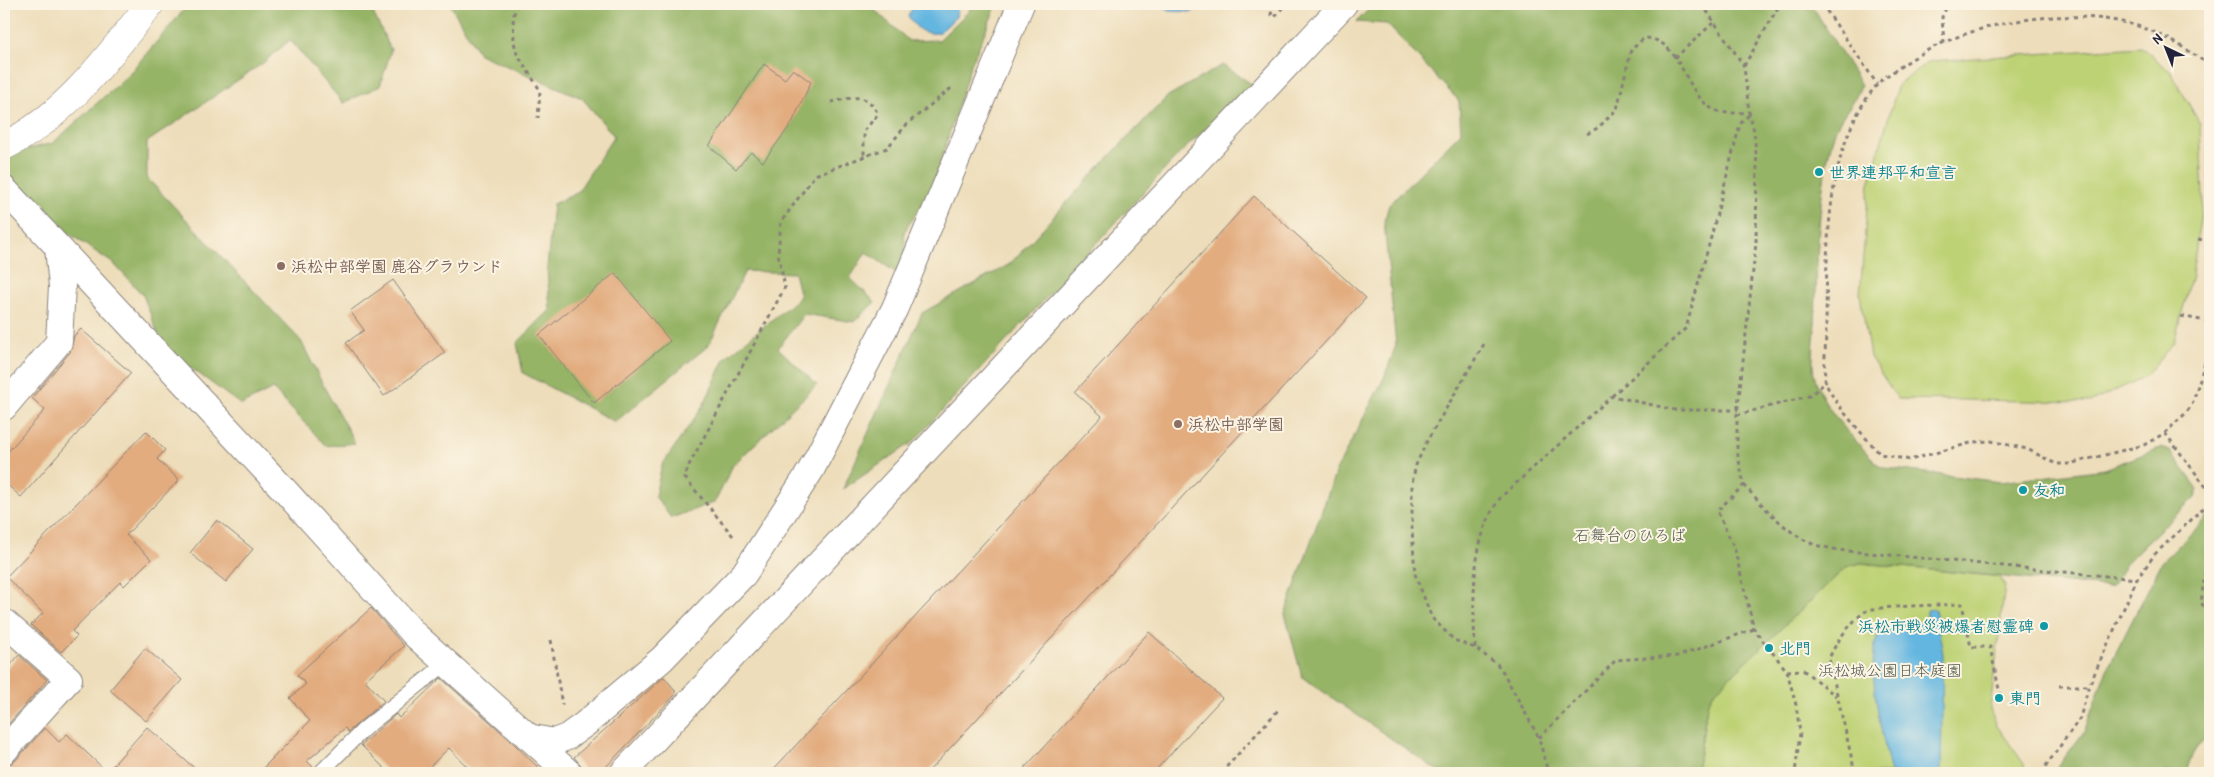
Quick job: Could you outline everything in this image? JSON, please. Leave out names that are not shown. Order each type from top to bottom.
[{"type":"street","points":[[4,146],[34,128],[52,114],[101,64],[150,4]]},
{"type":"street","points":[[528,736],[554,742],[567,738],[662,659],[744,574],[811,470],[895,308],[1021,4]]},
{"type":"street","points":[[623,773],[1344,4]]},
{"type":"street","points":[[4,189],[280,486],[415,635],[445,664],[569,773]]},
{"type":"street","points":[[4,407],[58,342],[62,286],[58,248]]},
{"type":"street","points":[[4,622],[69,679],[4,751]]},
{"type":"lane","points":[[320,773],[364,729],[445,664]]},
{"type":"path","points":[[518,4],[513,16],[514,42],[517,54],[540,90],[538,118]]},
{"type":"path","points":[[1274,4],[1271,14],[1276,17],[1285,4]]},
{"type":"path","points":[[1702,4],[1713,23],[1744,66],[1749,113],[1754,131],[1757,166],[1756,244],[1737,415],[1737,451],[1744,485],[1768,510],[1787,526],[1815,544],[1838,550],[2137,579]]},
{"type":"path","points":[[1744,66],[1780,4]]},
{"type":"path","points":[[1822,4],[1877,84]]},
{"type":"path","points":[[1944,42],[1942,17],[1948,4]]},
{"type":"path","points":[[2210,65],[2167,36],[2126,23],[2075,15],[2000,23],[1944,42],[1909,61],[1877,84],[1862,104],[1849,130],[1832,206],[1827,274],[1825,383],[1852,421],[1880,454],[1886,456],[1910,460],[1974,442],[1991,441],[2027,449],[2056,464],[2069,464],[2144,445],[2165,433],[2186,412],[2193,402],[2210,346]]},
{"type":"path","points":[[1675,58],[1713,23]]},
{"type":"path","points":[[1587,134],[1599,127],[1617,109],[1631,50],[1637,42],[1644,38],[1659,40],[1675,58],[1694,89],[1710,108],[1731,114],[1749,113]]},
{"type":"path","points":[[744,574],[737,542],[685,478],[688,467],[785,287],[778,253],[780,222],[816,175],[887,148],[908,123],[956,84],[981,97]]},
{"type":"path","points":[[832,102],[858,97],[872,103],[878,114],[864,131],[864,157]]},
{"type":"path","points":[[1475,648],[1473,604],[1477,567],[1482,538],[1493,507],[1501,497],[1686,328],[1740,124],[1749,113]]},
{"type":"path","points":[[2198,238],[2210,241]]},
{"type":"path","points":[[2181,316],[2210,322]]},
{"type":"path","points":[[1484,344],[1427,441],[1416,465],[1412,483],[1415,574],[1432,618],[1454,640],[1475,648],[1497,664],[1503,672],[1538,738],[1548,773]]},
{"type":"path","points":[[1737,415],[1810,396],[1825,383]]},
{"type":"path","points":[[1612,396],[1675,410],[1738,410]]},
{"type":"path","points":[[2165,433],[2210,492]]},
{"type":"path","points":[[1744,485],[1717,511],[1734,547],[1754,629],[1766,645]]},
{"type":"path","points":[[2040,773],[2080,718],[2089,686],[2137,579],[2155,554],[2210,502]]},
{"type":"path","points":[[2210,532],[2202,603],[2210,613]]},
{"type":"path","points":[[1855,773],[1829,660],[1833,649],[1855,621],[1867,610],[1962,604],[1972,648],[1990,647],[2000,694]]},
{"type":"path","points":[[1538,738],[1616,660],[1679,656],[1754,629]]},
{"type":"path","points":[[551,640],[567,738]]},
{"type":"path","points":[[1772,652],[1787,671],[1796,705],[1800,733],[1795,773]]},
{"type":"path","points":[[1787,671],[1803,670],[1837,696]]},
{"type":"path","points":[[2059,686],[2089,686]]},
{"type":"path","points":[[1221,773],[1280,708]]},
{"type":"green space","points":[[189,4],[369,4],[391,50],[380,86],[343,103],[290,40],[263,63],[147,142],[147,178],[301,341],[355,443],[326,446],[273,389],[241,405],[163,347],[143,295],[114,264],[33,209],[4,179],[4,155],[53,143],[128,75]]},
{"type":"green space","points":[[450,4],[868,4],[909,41],[939,40],[969,11],[972,4],[997,4],[970,67],[932,189],[904,232],[907,269],[898,274],[866,252],[850,278],[875,302],[854,322],[804,314],[778,348],[817,385],[733,465],[715,502],[671,518],[655,496],[662,465],[703,406],[726,357],[800,297],[794,273],[745,271],[708,346],[615,422],[523,373],[517,343],[550,310],[547,268],[553,204],[577,193],[614,136],[582,98],[479,54]]},
{"type":"green space","name":"石舞台のひろば","points":[[1374,4],[1811,4],[1861,85],[1856,97],[1835,131],[1829,153],[1821,201],[1817,252],[1813,368],[1824,400],[1841,424],[1879,466],[2001,482],[2105,469],[2160,448],[2170,451],[2198,489],[2194,499],[2126,563],[2115,582],[2109,587],[1861,563],[1846,567],[1714,692],[1707,705],[1697,773],[1441,773],[1302,677],[1285,614],[1336,471],[1384,378],[1396,345],[1384,222],[1389,205],[1461,132],[1459,101],[1387,24],[1356,22]]},
{"type":"green space","points":[[2141,47],[2171,72],[2200,124],[2203,199],[2192,275],[2174,342],[2146,376],[2091,402],[1898,399],[1870,357],[1860,294],[1869,184],[1898,85],[1930,61]]},
{"type":"green space","points":[[1223,65],[1253,85],[1181,152],[913,442],[843,489],[922,313],[1010,264],[1168,96]]},
{"type":"green space","points":[[2210,515],[2210,738],[2197,748],[2186,773],[2053,773],[2084,732],[2105,674],[2162,562]]},
{"type":"green space","name":"浜松城公園日本庭園","points":[[1861,563],[2000,577],[2005,585],[1990,709],[1997,726],[2024,764],[2025,773],[1697,773],[1707,705],[1714,692],[1846,567]]},
{"type":"water","points":[[915,4],[958,4],[956,17],[939,33],[924,32],[917,28],[908,16]]},
{"type":"water","points":[[1162,4],[1206,4],[1192,12],[1168,11]]},
{"type":"water","points":[[1935,609],[1943,654],[1941,773],[1891,773],[1875,692],[1873,669],[1875,648],[1880,632],[1890,624],[1927,622],[1927,610]]},
{"type":"building","points":[[764,64],[785,79],[793,69],[811,82],[792,123],[763,162],[751,152],[736,169],[709,146]]},
{"type":"building","points":[[1254,196],[1366,298],[927,773],[770,773],[1102,416],[1075,392]]},
{"type":"building","points":[[615,273],[670,341],[594,403],[539,335]]},
{"type":"building","points":[[393,280],[445,353],[384,396],[346,343],[364,330],[350,311]]},
{"type":"building","points":[[81,329],[131,373],[21,497],[4,482],[4,456],[45,410],[32,398],[70,352],[74,336]]},
{"type":"building","points":[[146,431],[165,450],[157,459],[179,480],[126,535],[151,559],[124,586],[120,582],[72,631],[77,636],[61,652],[31,625],[43,613],[6,577]]},
{"type":"building","points":[[217,520],[253,549],[226,582],[190,553]]},
{"type":"building","points":[[371,608],[404,646],[365,680],[384,701],[348,732],[345,728],[307,761],[313,767],[311,773],[258,773],[310,721],[290,698],[306,684],[297,675]]},
{"type":"building","points":[[1149,632],[1222,698],[1153,773],[1020,773]]},
{"type":"building","points":[[145,648],[182,680],[146,721],[110,690]]},
{"type":"building","points":[[19,655],[47,680],[4,729],[4,673]]},
{"type":"building","points":[[664,677],[675,690],[675,695],[600,773],[584,773],[583,768],[574,757]]},
{"type":"building","points":[[441,678],[544,773],[473,773],[449,748],[423,773],[389,773],[361,745],[396,714],[399,718]]},
{"type":"building","points":[[147,727],[200,773],[4,773],[4,766],[15,761],[45,728],[59,742],[67,734],[107,772]]},
{"type":"place","name":"世界連邦平和宣言","points":[[1819,172]]},
{"type":"place","name":"浜松中部学園 鹿谷グラウンド","points":[[281,266]]},
{"type":"place","name":"浜松中部学園","points":[[1178,424]]},
{"type":"place","name":"友和","points":[[2023,490]]},
{"type":"place","name":"浜松市戦災被爆者慰霊碑","points":[[2044,626]]},
{"type":"place","name":"北門","points":[[1769,648]]},
{"type":"place","name":"東門","points":[[1999,698]]}]
